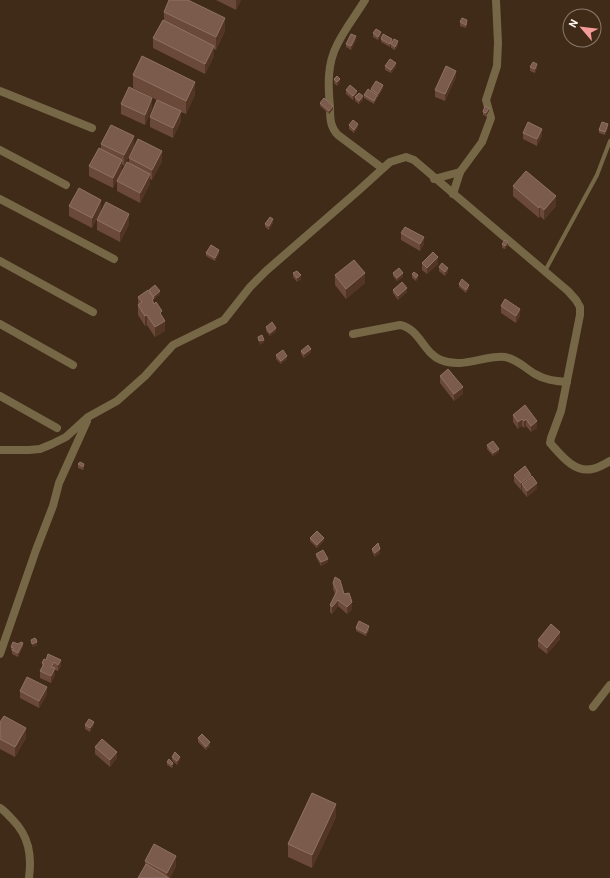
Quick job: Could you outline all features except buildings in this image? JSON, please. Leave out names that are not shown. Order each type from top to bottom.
[{"type":"street","points":[[365,0],[337,46],[333,56],[329,72],[328,88],[331,124],[333,130],[338,135],[382,168]]},
{"type":"street","points":[[452,194],[460,172],[482,142],[491,118],[486,100],[497,66],[498,43],[496,0]]},
{"type":"street","points":[[0,91],[92,128]]},
{"type":"street","points":[[0,150],[66,185]]},
{"type":"street","points":[[0,450],[40,449],[52,444],[66,437],[88,417],[117,401],[145,376],[172,345],[224,320],[250,287],[266,271],[358,191],[382,168],[390,162],[406,156],[414,160],[434,179],[545,271],[576,300],[580,307],[580,315],[561,411],[550,444],[568,462],[585,470],[594,469],[610,461]]},
{"type":"street","points":[[434,179],[460,172]]},
{"type":"street","points":[[0,199],[114,259]]},
{"type":"street","points":[[0,262],[93,312]]},
{"type":"street","points":[[0,324],[73,365]]},
{"type":"street","points":[[353,334],[400,325],[407,326],[417,335],[431,355],[441,360],[466,363],[505,357],[517,361],[534,374],[547,380],[567,382]]},
{"type":"street","points":[[0,396],[57,428]]},
{"type":"street","points":[[0,654],[53,506],[59,483],[88,417]]},
{"type":"street","points":[[593,707],[610,685]]},
{"type":"street","points":[[0,808],[15,822],[25,836],[31,862],[29,878]]},
{"type":"lane","points":[[545,271],[598,175],[610,141]]}]
